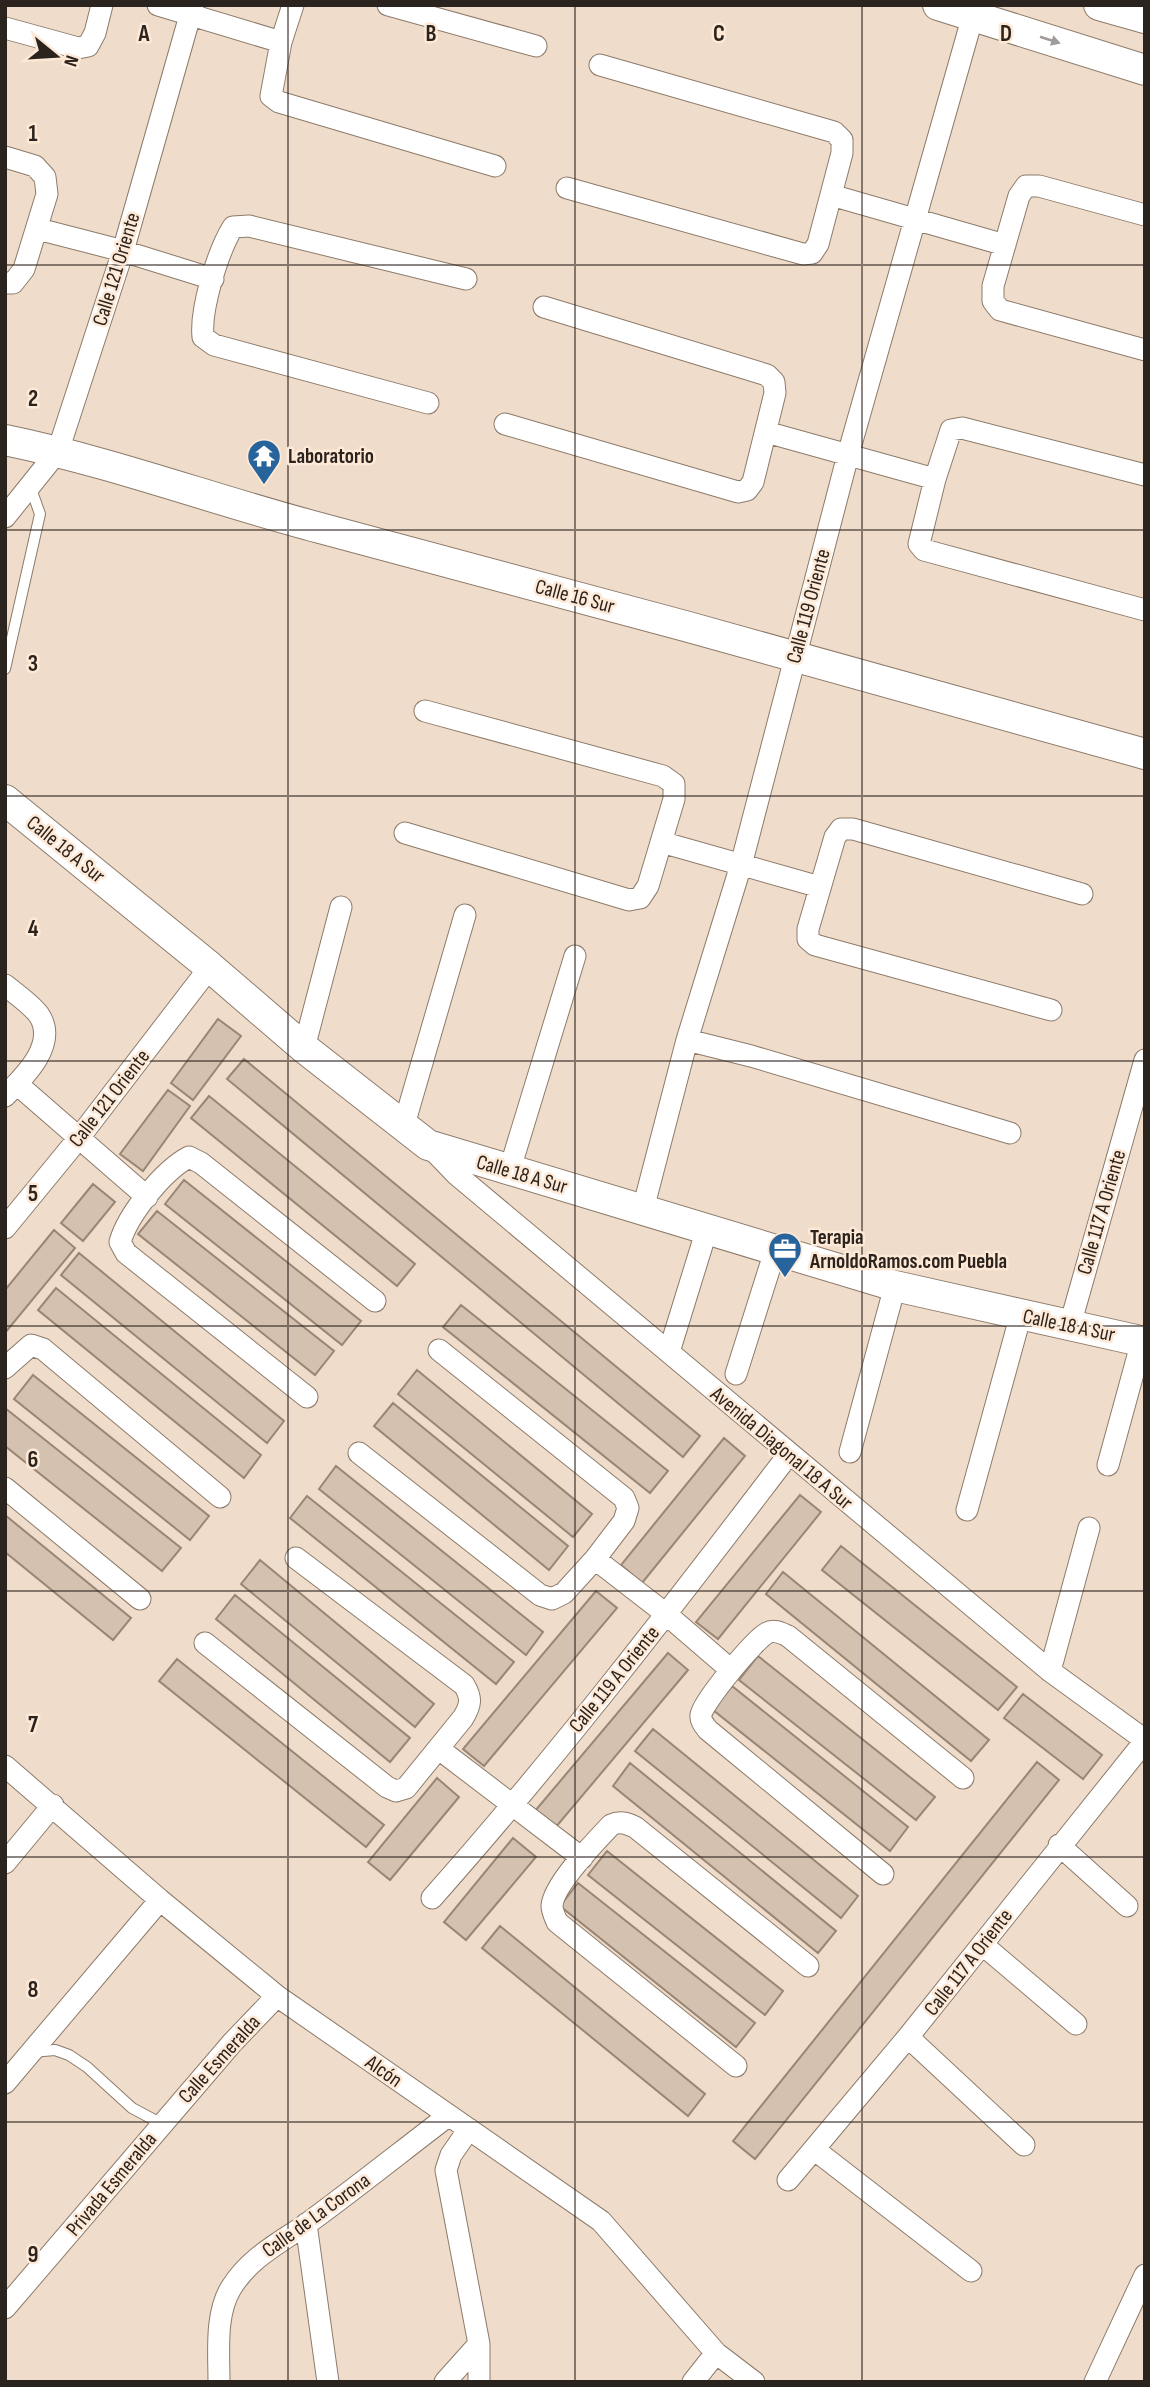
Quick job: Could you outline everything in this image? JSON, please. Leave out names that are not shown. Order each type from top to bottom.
[{"type":"street","points":[[5,28],[78,48],[88,46],[95,33],[102,5]]},
{"type":"street","points":[[158,5],[192,9],[281,42]]},
{"type":"street","points":[[293,5],[281,42],[271,96],[279,102],[495,166]]},
{"type":"street","points":[[388,5],[536,46]]},
{"type":"street","points":[[938,5],[975,10],[1145,70]]},
{"type":"street","points":[[1098,5],[1145,18]]},
{"type":"street","name":"Calle 121 Oriente","points":[[5,517],[58,451],[123,251],[192,9]]},
{"type":"street","name":"Calle 119 Oriente","points":[[643,1209],[687,1040],[741,865],[848,455],[975,10]]},
{"type":"street","points":[[567,187],[803,254],[812,253],[818,244],[842,153],[842,140],[834,132],[600,65]]},
{"type":"street","points":[[5,157],[35,166],[46,177],[47,194],[24,268],[13,283],[5,283]]},
{"type":"street","points":[[1145,215],[1039,187],[1026,186],[1019,195],[993,286],[993,301],[1000,310],[1145,350]]},
{"type":"street","points":[[831,195],[1005,244]]},
{"type":"street","points":[[428,402],[214,345],[204,337],[202,322],[222,243],[233,227],[249,226],[466,279]]},
{"type":"street","points":[[37,229],[123,251],[213,279]]},
{"type":"street","points":[[505,424],[738,492],[747,490],[753,482],[775,393],[774,382],[767,375],[544,307]]},
{"type":"street","points":[[1145,475],[962,428],[951,430],[935,479],[919,544],[924,550],[1145,610]]},
{"type":"street","points":[[766,432],[935,479]]},
{"type":"street","name":"Calle 16 Sur","points":[[5,440],[58,451],[315,527],[795,654],[1145,754]]},
{"type":"street","points":[[404,833],[629,900],[640,898],[648,886],[674,799],[674,784],[663,776],[425,711]]},
{"type":"street","name":"Calle 18 A Sur","points":[[5,800],[211,967],[304,1048],[428,1146],[895,1286],[1143,1342]]},
{"type":"street","points":[[1051,1010],[815,945],[808,939],[808,929],[835,837],[841,829],[853,829],[1082,894]]},
{"type":"street","points":[[661,842],[820,887]]},
{"type":"street","points":[[304,1048],[341,906]]},
{"type":"street","points":[[403,1128],[465,915]]},
{"type":"street","points":[[509,1172],[575,956]]},
{"type":"street","name":"Calle 121 Oriente","points":[[5,1228],[78,1139],[211,967]]},
{"type":"street","points":[[5,985],[38,1014],[46,1031],[43,1050],[11,1090],[78,1139],[147,1197]]},
{"type":"street","points":[[687,1040],[751,1056],[1010,1133]]},
{"type":"street","name":"Calle 117 A Oriente","points":[[1070,1325],[1145,1060]]},
{"type":"street","name":"Avenida Diagonal 18 A Sur","points":[[428,1146],[457,1175],[1050,1671],[1145,1740]]},
{"type":"street","points":[[307,1397],[126,1254],[120,1242],[125,1227],[176,1164],[189,1157],[201,1163],[375,1301]]},
{"type":"street","points":[[669,1352],[706,1229]]},
{"type":"street","points":[[736,1374],[775,1251]]},
{"type":"street","points":[[850,1452],[895,1286]]},
{"type":"street","points":[[967,1510],[1021,1314]]},
{"type":"street","points":[[1108,1465],[1143,1342]]},
{"type":"street","points":[[5,1368],[31,1345],[43,1349],[220,1497]]},
{"type":"street","points":[[359,1453],[540,1595],[552,1599],[564,1593],[595,1559],[624,1521],[628,1508],[624,1498],[439,1350]]},
{"type":"street","name":"Calle 119 A Oriente","points":[[432,1898],[513,1807],[667,1614],[789,1454]]},
{"type":"street","points":[[5,1488],[140,1600]]},
{"type":"street","points":[[1050,1671],[1089,1528]]},
{"type":"street","points":[[205,1643],[387,1787],[396,1791],[406,1788],[470,1707],[470,1695],[464,1685],[296,1558]]},
{"type":"street","points":[[595,1559],[667,1614],[731,1670]]},
{"type":"street","points":[[883,1874],[708,1730],[701,1715],[731,1670],[767,1633],[777,1631],[788,1636],[963,1778]]},
{"type":"street","name":"Calle 117 A Oriente","points":[[788,2180],[983,1945],[1059,1845],[1145,1740]]},
{"type":"street","points":[[439,1749],[582,1857]]},
{"type":"street","name":"Alcón","points":[[5,1766],[160,1900],[277,1996],[601,2221],[716,2353],[754,2382]]},
{"type":"street","points":[[5,1863],[53,1805]]},
{"type":"street","points":[[736,2066],[557,1922],[552,1905],[556,1893],[582,1857],[611,1825],[618,1822],[635,1827],[808,1966]]},
{"type":"street","points":[[1059,1845],[1127,1906]]},
{"type":"street","points":[[5,2083],[160,1900]]},
{"type":"street","points":[[983,1945],[1076,2024]]},
{"type":"street","name":"Calle Esmeralda","points":[[162,2124],[277,1996]]},
{"type":"street","points":[[908,2037],[1024,2146]]},
{"type":"street","name":"Calle de La Corona","points":[[219,2382],[222,2313],[230,2289],[267,2249],[306,2224],[449,2116]]},
{"type":"street","name":"Privada Esmeralda","points":[[5,2308],[162,2124]]},
{"type":"street","points":[[469,2129],[451,2155],[446,2170],[479,2344],[480,2382]]},
{"type":"street","points":[[815,2150],[971,2270]]},
{"type":"street","points":[[306,2224],[328,2382]]},
{"type":"street","points":[[1095,2382],[1145,2275]]},
{"type":"street","points":[[446,2382],[479,2344]]},
{"type":"street","points":[[693,2382],[716,2353]]},
{"type":"lane","points":[[5,669],[40,514],[30,486]]},
{"type":"lane","points":[[32,2052],[55,2050],[69,2055],[87,2067],[132,2108],[162,2124]]},
{"type":"building","points":[[218,1019],[241,1036],[193,1100],[171,1083]]},
{"type":"building","points":[[244,1059],[700,1436],[683,1457],[227,1079]]},
{"type":"building","points":[[168,1090],[190,1106],[143,1171],[120,1154]]},
{"type":"building","points":[[209,1096],[415,1264],[397,1286],[191,1118]]},
{"type":"building","points":[[184,1180],[361,1321],[342,1345],[165,1204]]},
{"type":"building","points":[[93,1184],[115,1202],[83,1241],[61,1223]]},
{"type":"building","points":[[157,1211],[334,1351],[315,1375],[138,1234]]},
{"type":"building","points":[[54,1230],[75,1248],[5,1333],[5,1290]]},
{"type":"building","points":[[79,1253],[284,1421],[267,1443],[61,1275]]},
{"type":"building","points":[[56,1288],[261,1455],[244,1478],[38,1310]]},
{"type":"building","points":[[461,1305],[668,1471],[650,1493],[443,1327]]},
{"type":"building","points":[[417,1370],[592,1514],[573,1537],[398,1394]]},
{"type":"building","points":[[33,1375],[209,1516],[190,1540],[14,1399]]},
{"type":"building","points":[[393,1403],[568,1546],[549,1570],[374,1426]]},
{"type":"building","points":[[5,1408],[181,1548],[162,1571],[5,1446]]},
{"type":"building","points":[[724,1438],[745,1456],[642,1583],[621,1565]]},
{"type":"building","points":[[336,1466],[543,1632],[526,1655],[319,1489]]},
{"type":"building","points":[[800,1495],[821,1512],[718,1639],[696,1622]]},
{"type":"building","points":[[307,1496],[514,1662],[496,1684],[290,1518]]},
{"type":"building","points":[[5,1515],[131,1618],[113,1640],[5,1552]]},
{"type":"building","points":[[841,1546],[1017,1687],[998,1710],[822,1570]]},
{"type":"building","points":[[260,1560],[434,1704],[415,1727],[241,1584]]},
{"type":"building","points":[[783,1572],[989,1740],[971,1761],[766,1594]]},
{"type":"building","points":[[596,1591],[617,1608],[484,1766],[463,1749]]},
{"type":"building","points":[[235,1595],[410,1738],[390,1762],[216,1619]]},
{"type":"building","points":[[668,1653],[688,1670],[555,1828],[535,1811]]},
{"type":"building","points":[[758,1656],[935,1797],[916,1820],[739,1680]]},
{"type":"building","points":[[177,1659],[384,1825],[366,1847],[159,1681]]},
{"type":"building","points":[[732,1686],[908,1827],[890,1851],[713,1710]]},
{"type":"building","points":[[1023,1694],[1102,1755],[1083,1779],[1004,1718]]},
{"type":"building","points":[[653,1729],[858,1896],[841,1918],[635,1751]]},
{"type":"building","points":[[1037,1762],[1059,1780],[755,2159],[733,2141]]},
{"type":"building","points":[[630,1763],[836,1931],[818,1953],[613,1786]]},
{"type":"building","points":[[437,1778],[459,1797],[390,1880],[368,1862]]},
{"type":"building","points":[[513,1838],[536,1857],[466,1940],[444,1922]]},
{"type":"building","points":[[607,1851],[783,1991],[765,2015],[588,1875]]},
{"type":"building","points":[[578,1883],[755,2023],[736,2047],[560,1906]]},
{"type":"building","points":[[500,1926],[705,2094],[688,2116],[482,1948]]},
{"type":"place","name":"Laboratorio","points":[[264,486]]},
{"type":"place","name":"Terapia ArnoldoRamos.com Puebla","points":[[785,1279]]}]
